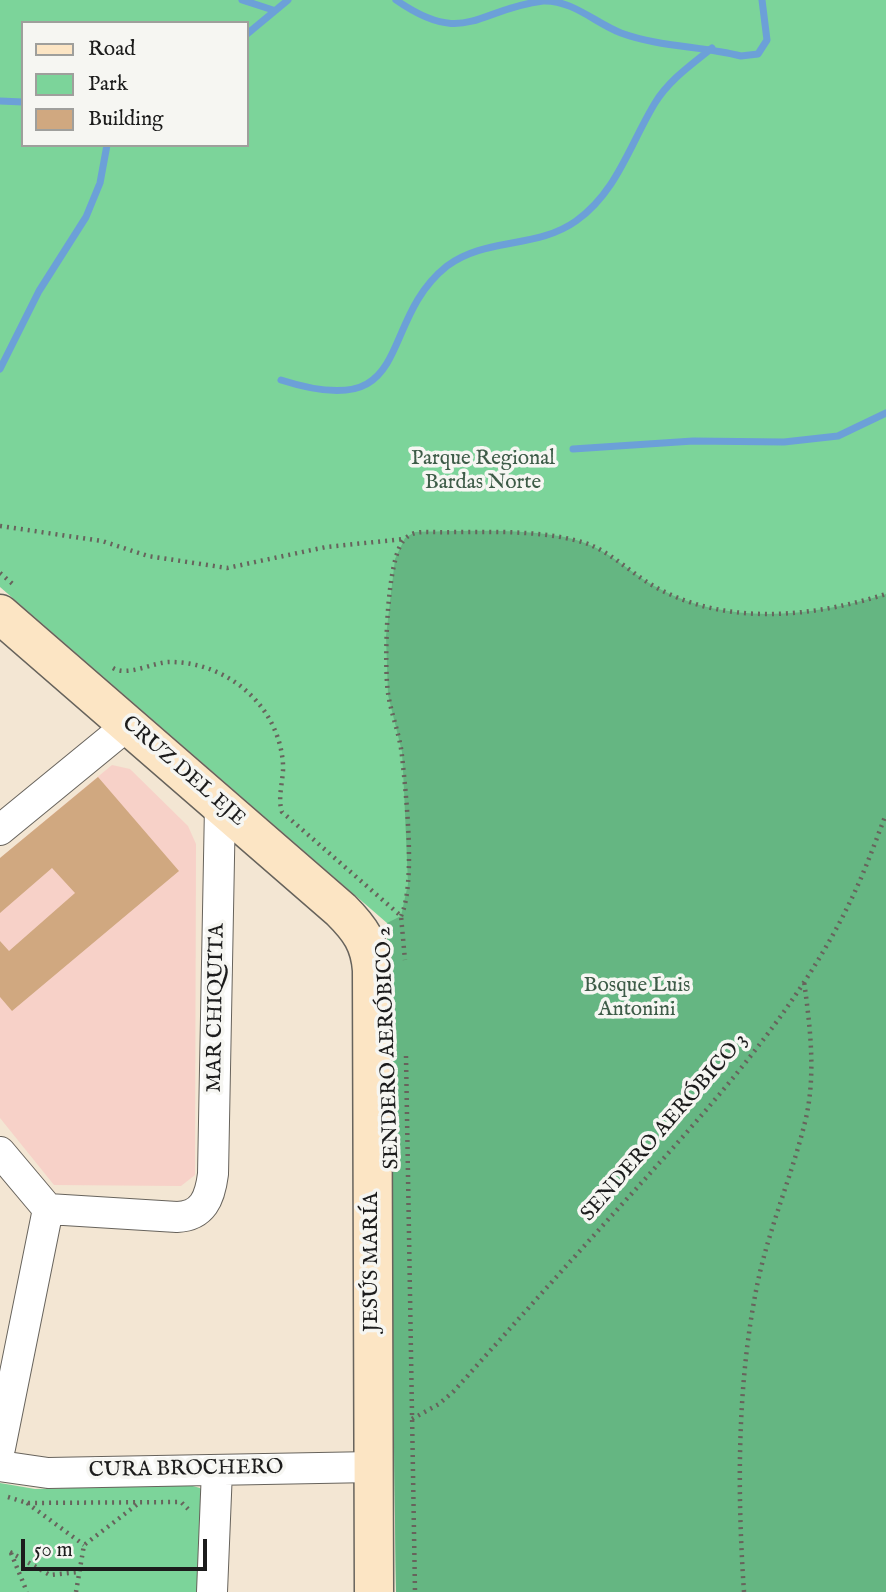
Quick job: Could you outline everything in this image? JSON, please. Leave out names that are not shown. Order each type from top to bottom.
[{"type":"main road","name":"CRUZ DEL EJE","points":[[8,616],[220,806],[341,910],[363,933]]},
{"type":"main road","name":"JESÚS MARÍA","points":[[363,933],[371,956],[372,970],[374,1592]]},
{"type":"street","points":[[0,830],[128,724]]},
{"type":"street","name":"MAR CHIQUITA","points":[[48,1209],[177,1217],[195,1214],[202,1208],[213,1174],[220,806]]},
{"type":"street","points":[[0,1152],[48,1209],[0,1448]]},
{"type":"street","name":"CURA BROCHERO","points":[[0,1466],[48,1473],[373,1467]]},
{"type":"street","points":[[212,1592],[217,1470]]},
{"type":"path","points":[[0,526],[102,541],[148,556],[227,568],[326,547],[405,538],[415,532],[561,537],[604,552],[657,588],[684,600],[734,613],[791,613],[886,594]]},
{"type":"path","points":[[401,916],[408,884],[402,752],[388,695],[385,666],[395,559],[405,538]]},
{"type":"path","points":[[0,573],[8,616]]},
{"type":"path","name":"SENDERO AERÓBICO 2","points":[[111,667],[123,671],[157,663],[183,663],[214,670],[240,685],[265,711],[277,736],[283,764],[282,812],[401,916],[405,971]]},
{"type":"path","name":"SENDERO AERÓBICO 3","points":[[412,1419],[439,1404],[454,1391],[699,1119],[742,1067],[804,980],[861,880],[886,814]]},
{"type":"path","points":[[744,1592],[740,1453],[746,1364],[758,1281],[806,1117],[811,1071],[811,1028],[804,980]]},
{"type":"path","name":"SENDERO AERÓBICO 2","points":[[406,1041],[415,1592]]},
{"type":"path","points":[[0,1494],[27,1503],[84,1545]]},
{"type":"path","points":[[76,1592],[84,1545],[140,1502]]},
{"type":"path","points":[[27,1503],[181,1502],[190,1510]]},
{"type":"path","points":[[27,1592],[10,1552],[50,1575],[79,1572]]},
{"type":"shaded area","points":[[112,765],[130,769],[188,826],[196,844],[195,1175],[181,1186],[54,1185],[0,1118],[0,858]]},
{"type":"green space","name":"Parque Regional Bardas Norte","points":[[0,0],[886,0],[886,1592],[396,1592],[387,923],[0,587]]},
{"type":"green space","name":"Bosque Luis Antonini","points":[[502,531],[568,538],[595,547],[649,583],[685,600],[741,613],[800,612],[886,594],[886,1592],[396,1592],[387,923],[401,916],[408,884],[402,752],[388,695],[386,636],[395,559],[405,538],[415,532]]},
{"type":"green space","points":[[0,1483],[35,1489],[189,1485],[200,1488],[205,1493],[203,1592],[0,1592]]},
{"type":"building","points":[[98,777],[179,871],[12,1011],[0,997],[0,941],[9,951],[75,893],[52,868],[0,913],[0,858]]},
{"type":"waterway","points":[[242,0],[273,10]]},
{"type":"waterway","points":[[248,33],[288,0]]},
{"type":"waterway","points":[[396,0],[419,14],[439,22],[455,24],[471,22],[521,5],[554,2],[574,8],[611,29],[635,38],[741,56],[758,54],[767,40],[762,0]]},
{"type":"waterway","points":[[281,380],[325,390],[355,389],[375,378],[388,361],[425,289],[447,266],[478,251],[561,230],[590,209],[612,182],[646,119],[667,87],[712,48]]},
{"type":"waterway","points":[[0,101],[21,102]]},
{"type":"waterway","points":[[0,369],[39,291],[86,217],[100,183],[107,147]]},
{"type":"waterway","points":[[573,449],[693,441],[784,442],[838,436],[886,413]]}]
